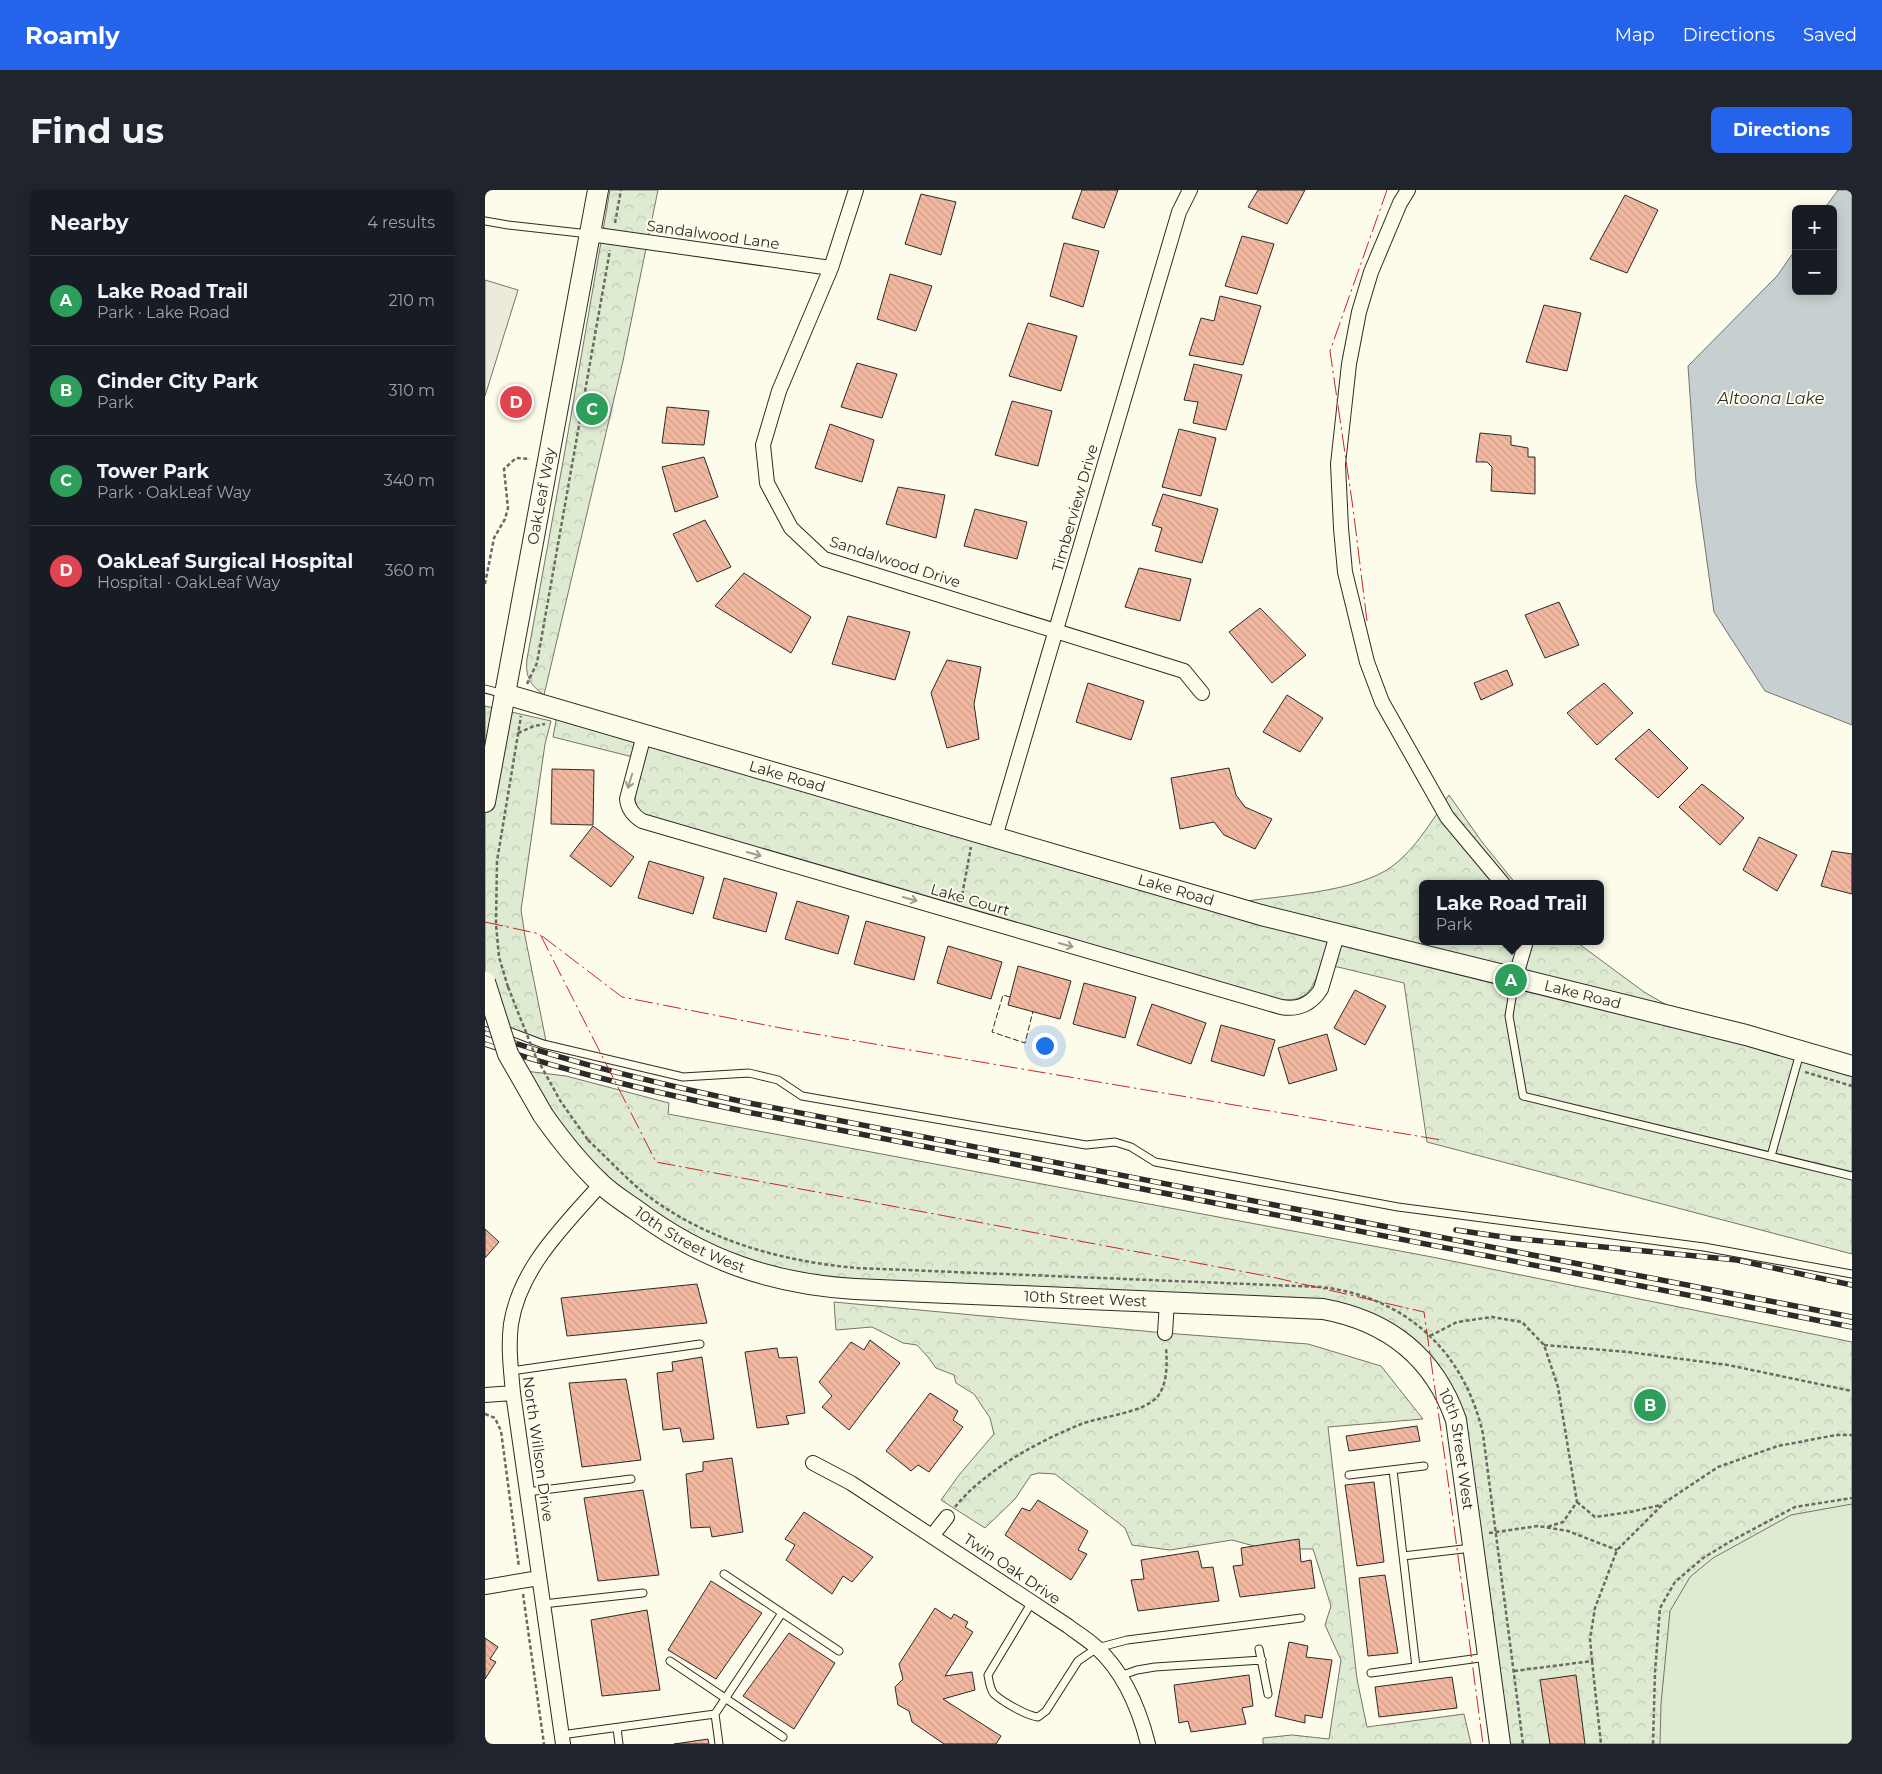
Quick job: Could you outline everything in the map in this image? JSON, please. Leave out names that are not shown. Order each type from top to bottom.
[{"type":"street","name":"OakLeaf Way","points":[[485,802],[514,697],[598,190]]},
{"type":"street","name":"Sandalwood Drive","points":[[856,190],[831,268],[779,391],[763,445],[767,483],[791,528],[824,559],[1184,671],[1203,693]]},
{"type":"street","name":"Timberview Drive","points":[[986,834],[1056,631],[1179,212],[1190,190]]},
{"type":"street","points":[[1408,190],[1400,203],[1371,272],[1359,312],[1349,364],[1337,464],[1345,572],[1367,662],[1382,702],[1447,817],[1500,880]]},
{"type":"street","name":"Sandalwood Lane","points":[[590,234],[831,268]]},
{"type":"street","name":"Lake Road","points":[[514,697],[1186,894],[1337,935],[1800,1050],[1852,1066]]},
{"type":"street","name":"Lake Court","points":[[644,735],[627,798],[627,805],[631,812],[636,818],[643,821],[1290,1009],[1304,1005],[1321,990],[1337,935]]},
{"type":"street","points":[[1515,979],[1525,945]]},
{"type":"street","name":"10th Street West","points":[[485,982],[508,1054],[543,1115],[575,1157],[601,1184],[657,1226],[704,1253],[792,1282],[855,1289],[1323,1309],[1353,1316],[1383,1329],[1398,1339],[1426,1363],[1451,1406],[1459,1433],[1500,1744]]},
{"type":"street","name":"North Willson Drive","points":[[562,1740],[513,1393],[510,1348],[511,1324],[517,1300],[529,1274],[547,1245],[601,1184]]},
{"type":"street","points":[[1165,1334],[1167,1302]]},
{"type":"street","points":[[485,1395],[513,1393]]},
{"type":"street","name":"Twin Oak Drive","points":[[813,1463],[851,1483],[933,1536],[1097,1648],[1120,1676],[1134,1701],[1148,1744]]},
{"type":"street","points":[[933,1536],[947,1517]]},
{"type":"street","points":[[485,1587],[539,1578]]},
{"type":"lane","points":[[485,221],[590,234]]},
{"type":"lane","points":[[485,689],[514,697]]},
{"type":"lane","points":[[1515,979],[1509,1016],[1523,1096],[1852,1176]]},
{"type":"lane","points":[[485,1022],[543,1044],[683,1077],[749,1073],[778,1080],[802,1096],[1085,1144],[1115,1142],[1131,1147],[1155,1162],[1388,1205],[1704,1247],[1852,1274]]},
{"type":"lane","points":[[1771,1156],[1800,1050]]},
{"type":"lane","points":[[511,1371],[700,1344]]},
{"type":"lane","points":[[1349,1475],[1423,1466]]},
{"type":"lane","points":[[1393,1470],[1416,1667]]},
{"type":"lane","points":[[527,1492],[631,1479]]},
{"type":"lane","points":[[1403,1556],[1473,1542]]},
{"type":"lane","points":[[724,1574],[839,1651]]},
{"type":"lane","points":[[543,1604],[643,1593]]},
{"type":"lane","points":[[1032,1602],[988,1675],[989,1684],[994,1694],[1028,1716],[1038,1717],[1046,1711],[1078,1661],[1097,1648],[1127,1640],[1301,1618]]},
{"type":"lane","points":[[719,1744],[715,1714],[782,1613]]},
{"type":"lane","points":[[1259,1649],[1268,1694]]},
{"type":"lane","points":[[1371,1673],[1488,1657]]},
{"type":"lane","points":[[1120,1676],[1137,1670],[1155,1667],[1262,1660]]},
{"type":"lane","points":[[670,1661],[783,1737]]},
{"type":"lane","points":[[562,1740],[617,1728],[715,1714]]},
{"type":"lane","points":[[617,1728],[619,1744]]},
{"type":"path","points":[[621,190],[537,663],[529,678],[514,697],[497,861],[496,906],[499,957],[535,1055],[561,1102],[588,1140],[638,1188],[672,1212],[733,1242],[795,1260],[813,1264],[857,1268],[1330,1288],[1361,1295],[1385,1305],[1418,1325],[1450,1358],[1462,1377],[1479,1416],[1483,1434],[1523,1744]]},
{"type":"path","points":[[485,584],[494,538],[505,519],[508,508],[503,469],[516,458],[533,460]]},
{"type":"path","points":[[958,913],[971,847],[986,834]]},
{"type":"path","points":[[1430,1336],[1457,1322],[1492,1316],[1522,1322],[1544,1345],[1558,1387],[1577,1502],[1595,1517],[1661,1505]]},
{"type":"path","points":[[947,1517],[975,1486],[998,1468],[1037,1445],[1081,1424],[1123,1413],[1147,1404],[1157,1396],[1164,1382],[1167,1363],[1165,1334]]},
{"type":"path","points":[[1544,1345],[1628,1352],[1728,1365],[1852,1391]]},
{"type":"path","points":[[1601,1744],[1590,1639],[1595,1608],[1617,1550],[1661,1505],[1719,1467],[1778,1446],[1836,1436],[1852,1436]]},
{"type":"path","points":[[1653,1744],[1660,1608],[1675,1582],[1703,1558],[1731,1540],[1795,1507],[1852,1498]]},
{"type":"path","points":[[1547,1527],[1563,1522],[1577,1502]]},
{"type":"path","points":[[1473,1542],[1495,1532],[1538,1526],[1568,1531],[1617,1550]]},
{"type":"path","points":[[1514,1672],[1591,1661]]},
{"type":"green space","points":[[610,190],[658,190],[623,361],[544,695],[529,680],[527,659]]},
{"type":"green space","points":[[485,706],[551,721],[545,744],[521,910],[546,1041],[485,1018]]},
{"type":"green space","points":[[558,710],[1247,901],[1336,888],[1354,884],[1385,871],[1413,847],[1449,795],[1482,842],[1513,880],[1419,880],[1419,945],[1580,945],[1644,992],[1672,1008],[1852,1074],[1852,1254],[1427,1142],[1404,983],[1338,967],[1320,966],[1315,982],[1301,997],[1286,1000],[1277,999],[646,815],[636,804],[635,797],[635,789],[645,760],[553,737]]},
{"type":"green space","points":[[517,1070],[566,1076],[669,1103],[668,1114],[1432,1257],[1852,1342],[1852,1744],[1500,1744],[1459,1433],[1436,1378],[1352,1316],[778,1278],[626,1203]]},
{"type":"green space","points":[[834,1302],[1165,1333],[1308,1344],[1381,1366],[1423,1419],[1328,1427],[1357,1679],[1367,1727],[1464,1714],[1471,1744],[1263,1744],[1263,1738],[1292,1735],[1329,1739],[1341,1660],[1325,1625],[1331,1606],[1313,1549],[1265,1549],[1232,1540],[1170,1550],[1132,1545],[1125,1528],[1055,1474],[1039,1473],[1031,1475],[1015,1499],[985,1528],[941,1500],[959,1475],[994,1434],[990,1418],[974,1394],[956,1383],[954,1375],[936,1368],[917,1345],[903,1343],[872,1327],[836,1330]]},
{"type":"green space","points":[[1852,1504],[1852,1744],[1660,1744],[1661,1704],[1670,1611],[1690,1577],[1713,1558],[1791,1515]]},
{"type":"shaded area","points":[[485,280],[518,290],[485,396]]},
{"type":"water","name":"Altoona Lake","points":[[1838,190],[1852,190],[1852,725],[1765,691],[1714,612],[1696,482],[1688,366],[1777,276],[1792,255],[1792,295],[1837,295],[1837,205],[1827,205]]},
{"type":"building","points":[[1082,190],[1118,190],[1104,228],[1072,218]]},
{"type":"building","points":[[1258,190],[1305,190],[1287,224],[1248,207]]},
{"type":"building","points":[[921,194],[956,202],[941,255],[905,244]]},
{"type":"building","points":[[1625,195],[1658,210],[1627,273],[1590,259]]},
{"type":"building","points":[[1242,236],[1274,244],[1257,294],[1225,286]]},
{"type":"building","points":[[1064,243],[1099,251],[1083,307],[1050,296]]},
{"type":"building","points":[[890,274],[932,286],[916,331],[877,319]]},
{"type":"building","points":[[1220,296],[1261,306],[1243,365],[1189,355],[1201,318],[1214,321]]},
{"type":"building","points":[[1544,305],[1581,313],[1567,371],[1526,362]]},
{"type":"building","points":[[1028,323],[1077,336],[1061,391],[1009,376]]},
{"type":"building","points":[[857,363],[897,374],[882,418],[841,407]]},
{"type":"building","points":[[1194,364],[1242,375],[1226,430],[1193,423],[1198,402],[1184,400]]},
{"type":"building","points":[[1012,401],[1052,411],[1038,466],[995,455]]},
{"type":"building","points":[[667,407],[709,411],[704,445],[662,443]]},
{"type":"building","points":[[830,424],[874,440],[862,482],[815,468]]},
{"type":"building","points":[[1179,429],[1216,438],[1201,496],[1162,487]]},
{"type":"building","points":[[1480,433],[1511,436],[1511,445],[1528,448],[1528,457],[1535,457],[1535,494],[1491,491],[1492,467],[1487,462],[1476,462]]},
{"type":"building","points":[[704,457],[718,497],[675,512],[662,467]]},
{"type":"building","points":[[898,487],[945,495],[936,538],[886,524]]},
{"type":"building","points":[[1163,494],[1218,509],[1202,563],[1155,551],[1162,528],[1152,525]]},
{"type":"building","points":[[975,509],[1027,522],[1017,559],[964,546]]},
{"type":"building","points":[[705,520],[731,567],[697,582],[673,534]]},
{"type":"building","points":[[1139,568],[1191,579],[1180,621],[1125,607]]},
{"type":"building","points":[[744,573],[811,617],[791,653],[715,606]]},
{"type":"building","points":[[1559,602],[1579,645],[1545,658],[1525,615]]},
{"type":"building","points":[[1260,608],[1306,655],[1272,683],[1229,632]]},
{"type":"building","points":[[848,616],[910,632],[895,680],[832,664]]},
{"type":"building","points":[[947,660],[981,667],[974,704],[979,739],[947,748],[931,693]]},
{"type":"building","points":[[1507,670],[1513,685],[1481,700],[1474,683]]},
{"type":"building","points":[[1088,683],[1144,701],[1131,740],[1076,722]]},
{"type":"building","points":[[1604,683],[1633,713],[1597,745],[1567,713]]},
{"type":"building","points":[[1287,695],[1323,718],[1300,752],[1263,732]]},
{"type":"building","points":[[1649,729],[1688,768],[1658,798],[1615,759]]},
{"type":"building","points":[[1229,768],[1236,795],[1245,807],[1272,819],[1255,849],[1224,835],[1214,822],[1180,829],[1171,778]]},
{"type":"building","points":[[552,769],[594,770],[593,825],[551,824]]},
{"type":"building","points":[[1702,784],[1744,818],[1720,845],[1679,807]]},
{"type":"building","points":[[593,826],[634,857],[611,887],[570,856]]},
{"type":"building","points":[[1759,837],[1797,855],[1777,891],[1743,870]]},
{"type":"building","points":[[1832,851],[1852,854],[1852,894],[1821,886]]},
{"type":"building","points":[[649,861],[704,877],[693,914],[638,898]]},
{"type":"building","points":[[724,878],[777,893],[766,932],[713,918]]},
{"type":"building","points":[[797,901],[849,916],[838,954],[785,939]]},
{"type":"building","points":[[866,921],[925,937],[914,980],[854,964]]},
{"type":"building","points":[[948,946],[1002,962],[991,999],[937,983]]},
{"type":"building","points":[[1018,966],[1071,981],[1060,1019],[1008,1005]]},
{"type":"building","points":[[1084,983],[1136,997],[1125,1038],[1073,1024]]},
{"type":"building","points":[[1355,990],[1386,1006],[1365,1045],[1334,1028]]},
{"type":"building","points":[[1152,1004],[1206,1023],[1191,1064],[1137,1045]]},
{"type":"building","points":[[1221,1025],[1275,1040],[1264,1076],[1211,1061]]},
{"type":"building","points":[[1327,1034],[1337,1070],[1289,1084],[1278,1048]]},
{"type":"building","points":[[485,1229],[499,1242],[485,1258]]},
{"type":"building","points":[[697,1284],[707,1323],[567,1336],[561,1298]]},
{"type":"building","points":[[870,1340],[900,1363],[849,1430],[822,1407],[832,1396],[819,1382],[851,1342],[864,1350]]},
{"type":"building","points":[[777,1348],[779,1358],[797,1357],[805,1413],[786,1416],[789,1424],[757,1428],[745,1352]]},
{"type":"building","points":[[702,1357],[714,1439],[683,1442],[680,1428],[663,1430],[657,1373],[673,1371],[672,1362]]},
{"type":"building","points":[[626,1379],[641,1460],[582,1467],[569,1383]]},
{"type":"building","points":[[930,1393],[958,1411],[953,1420],[963,1427],[929,1472],[918,1465],[911,1471],[886,1451]]},
{"type":"building","points":[[1417,1426],[1420,1441],[1349,1451],[1346,1436]]},
{"type":"building","points":[[732,1458],[743,1532],[712,1537],[710,1527],[691,1528],[686,1474],[703,1471],[703,1462]]},
{"type":"building","points":[[1374,1482],[1384,1562],[1357,1566],[1345,1485]]},
{"type":"building","points":[[643,1490],[659,1575],[598,1581],[584,1498]]},
{"type":"building","points":[[1038,1500],[1088,1531],[1078,1550],[1087,1554],[1071,1580],[1005,1535],[1022,1508],[1030,1511]]},
{"type":"building","points":[[804,1512],[873,1557],[852,1582],[843,1576],[832,1594],[786,1560],[795,1545],[785,1539]]},
{"type":"building","points":[[1299,1539],[1301,1562],[1311,1560],[1315,1588],[1240,1597],[1233,1566],[1243,1565],[1241,1548]]},
{"type":"building","points":[[1198,1551],[1202,1568],[1213,1567],[1219,1601],[1138,1611],[1131,1580],[1144,1579],[1141,1560]]},
{"type":"building","points":[[1385,1575],[1398,1653],[1368,1656],[1359,1578]]},
{"type":"building","points":[[711,1581],[762,1613],[716,1679],[668,1650]]},
{"type":"building","points":[[935,1608],[951,1619],[954,1614],[968,1622],[965,1627],[973,1632],[945,1676],[972,1672],[975,1690],[943,1699],[1001,1736],[996,1744],[944,1744],[912,1722],[909,1711],[898,1705],[895,1687],[903,1679],[899,1664]]},
{"type":"building","points":[[647,1610],[660,1690],[602,1696],[591,1620]]},
{"type":"building","points":[[789,1633],[835,1663],[794,1729],[743,1696]]},
{"type":"building","points":[[485,1638],[498,1647],[490,1659],[496,1662],[485,1679]]},
{"type":"building","points":[[1289,1642],[1308,1646],[1306,1657],[1332,1660],[1322,1718],[1305,1715],[1305,1723],[1275,1716]]},
{"type":"building","points":[[1249,1675],[1253,1706],[1242,1708],[1246,1724],[1191,1732],[1188,1721],[1179,1723],[1174,1685]]},
{"type":"building","points":[[1576,1675],[1585,1744],[1550,1744],[1540,1680]]},
{"type":"building","points":[[1452,1677],[1457,1708],[1379,1717],[1375,1687]]},
{"type":"building","points":[[708,1739],[709,1744],[674,1744]]},
{"type":"railway","points":[[485,1033],[550,1054],[616,1072],[749,1103],[1852,1317]]},
{"type":"railway","points":[[485,1044],[582,1073],[747,1112],[1852,1327]]},
{"type":"railway","points":[[1456,1230],[1510,1238],[1737,1260],[1852,1285]]},
{"type":"fence","points":[[1010,997],[1003,995],[992,1032],[1025,1043],[1033,1011]]},
{"type":"power","points":[[1367,621],[1330,351],[1387,190]]},
{"type":"power","points":[[485,922],[540,934],[656,1162],[1272,1277],[1424,1312],[1483,1744]]},
{"type":"power","points":[[542,936],[622,997],[786,1029],[1441,1140]]},
{"type":"place","name":"OakLeaf Surgical Hospital","points":[[516,402]]},
{"type":"place","name":"Tower Park","points":[[592,409]]},
{"type":"place","name":"Lake Road Trail","points":[[1511,980]]},
{"type":"place","name":"Cinder City Park","points":[[1650,1405]]}]
